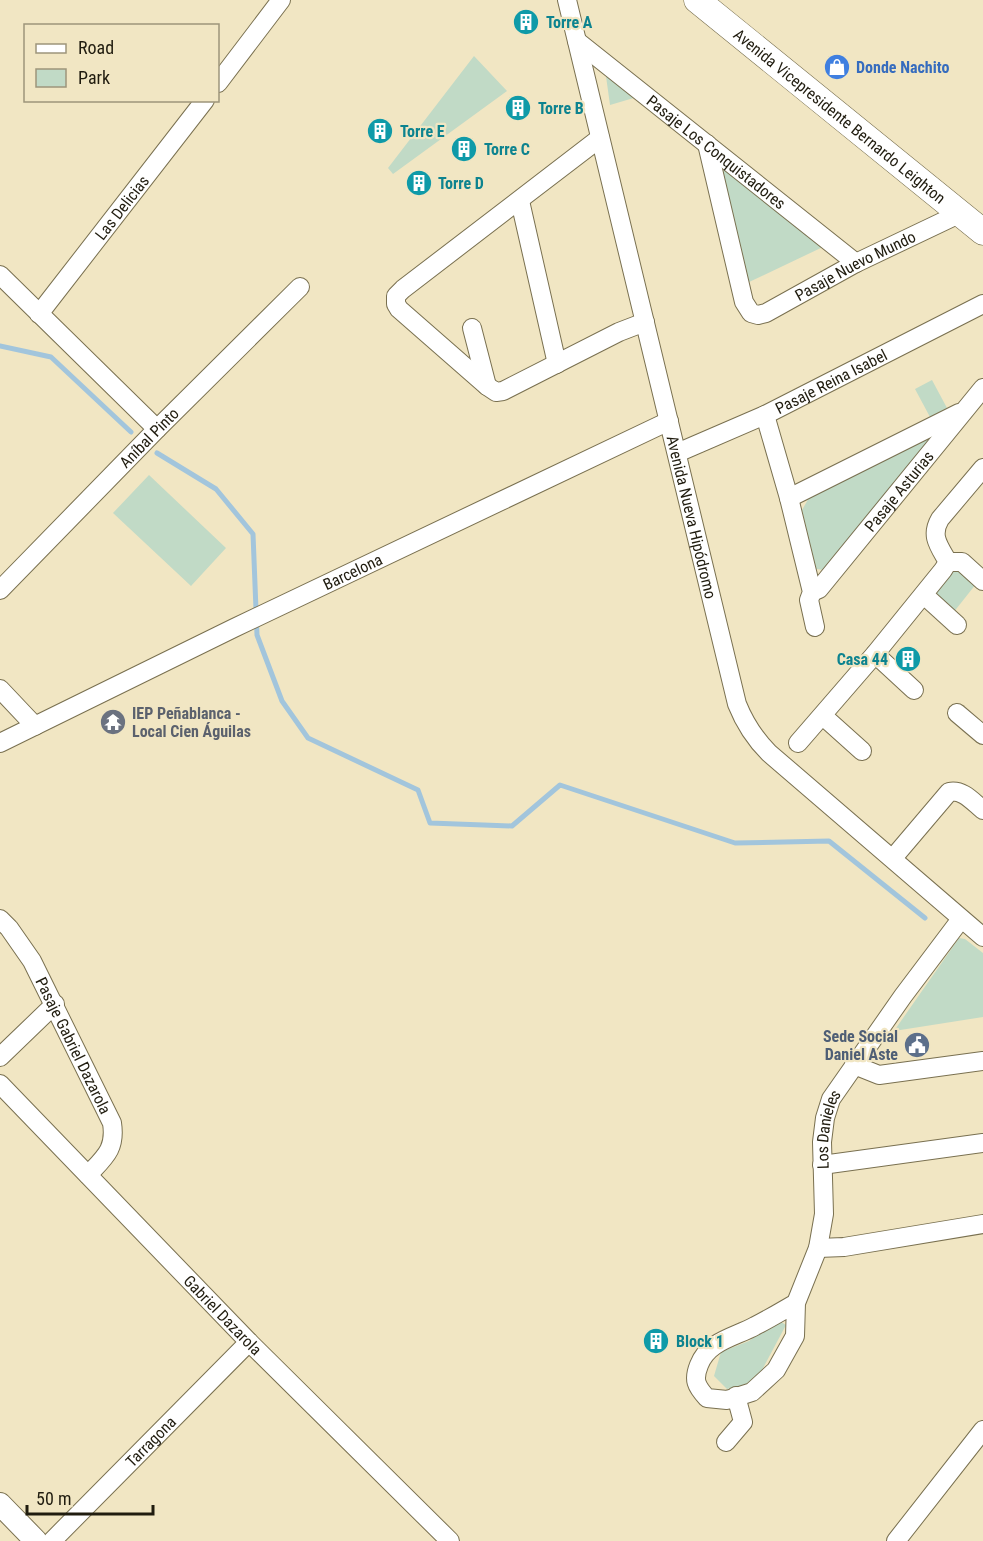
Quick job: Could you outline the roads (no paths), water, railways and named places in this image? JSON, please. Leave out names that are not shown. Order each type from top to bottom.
[{"type":"main road","name":"Avenida Vicepresidente Bernardo Leighton","points":[[697,0],[983,232]]},
{"type":"street","points":[[219,83],[281,0]]},
{"type":"street","name":"Avenida Nueva Hipódromo","points":[[567,0],[735,694],[744,722],[754,739],[769,753],[983,937]]},
{"type":"street","name":"Pasaje Los Conquistadores","points":[[577,41],[856,263]]},
{"type":"street","name":"Las Delicias","points":[[39,314],[203,102]]},
{"type":"street","points":[[600,138],[403,289],[395,300],[399,309],[496,392],[503,391],[619,332],[645,322]]},
{"type":"street","name":"Pasaje Nuevo Mundo","points":[[707,144],[744,302],[751,313],[758,315],[766,313],[856,263],[961,213]]},
{"type":"street","points":[[520,201],[558,364]]},
{"type":"street","points":[[0,275],[157,429]]},
{"type":"street","name":"Aníbal Pinto","points":[[0,590],[300,287]]},
{"type":"street","name":"Pasaje Reina Isabel","points":[[677,453],[765,415],[983,304]]},
{"type":"street","points":[[472,328],[487,386]]},
{"type":"street","name":"Pasaje Asturias","points":[[812,592],[819,589],[983,388]]},
{"type":"street","points":[[789,498],[966,409]]},
{"type":"street","points":[[765,415],[789,498],[812,592],[809,600],[815,627]]},
{"type":"street","name":"Barcelona","points":[[0,743],[234,628],[669,421]]},
{"type":"street","points":[[948,562],[935,536],[935,528],[982,470]]},
{"type":"street","points":[[948,562],[962,562],[983,580]]},
{"type":"street","points":[[798,743],[924,595],[948,562]]},
{"type":"street","points":[[924,595],[957,625]]},
{"type":"street","points":[[875,654],[914,690]]},
{"type":"street","points":[[0,688],[35,726]]},
{"type":"street","points":[[957,713],[983,735]]},
{"type":"street","points":[[823,716],[862,751]]},
{"type":"street","points":[[893,858],[950,792],[963,793],[983,810]]},
{"type":"street","name":"Pasaje Gabriel Dazarola","points":[[0,919],[32,961],[112,1123],[114,1135],[112,1145],[105,1157],[88,1175]]},
{"type":"street","name":"Los Danieles","points":[[796,1303],[818,1248],[824,1214],[822,1142],[825,1118],[831,1099],[961,919]]},
{"type":"street","points":[[0,1058],[55,1004]]},
{"type":"street","points":[[854,1065],[879,1075],[983,1061]]},
{"type":"street","name":"Gabriel Dazarola","points":[[0,1084],[249,1342],[450,1541]]},
{"type":"street","points":[[822,1165],[983,1143]]},
{"type":"street","points":[[818,1248],[844,1247],[983,1224]]},
{"type":"street","points":[[796,1303],[795,1336],[776,1370],[752,1392],[727,1400],[707,1398],[697,1387],[696,1373],[703,1356],[718,1343],[754,1327],[796,1303]]},
{"type":"street","name":"Tarragona","points":[[52,1541],[249,1342]]},
{"type":"street","points":[[726,1442],[743,1422],[735,1396]]},
{"type":"street","points":[[896,1541],[983,1430]]},
{"type":"street","points":[[0,1504],[36,1541]]},
{"type":"waterway","points":[[0,346],[51,357],[131,432]]},
{"type":"waterway","points":[[157,453],[216,489],[253,534],[257,635],[282,701],[308,738],[418,790],[430,823],[512,826],[560,785],[735,843],[829,841],[925,918]]},
{"type":"place","name":"Torre A","points":[[526,22]]},
{"type":"place","name":"Donde Nachito","points":[[837,67]]},
{"type":"place","name":"Torre B","points":[[518,108]]},
{"type":"place","name":"Torre E","points":[[380,131]]},
{"type":"place","name":"Torre C","points":[[464,149]]},
{"type":"place","name":"Torre D","points":[[419,183]]},
{"type":"place","name":"Casa 44","points":[[908,659]]},
{"type":"place","name":"IEP Peñablanca - Local Cien Águilas","points":[[113,722]]},
{"type":"place","name":"Sede Social Daniel Aste","points":[[917,1045]]},
{"type":"place","name":"Block 1","points":[[656,1341]]}]
